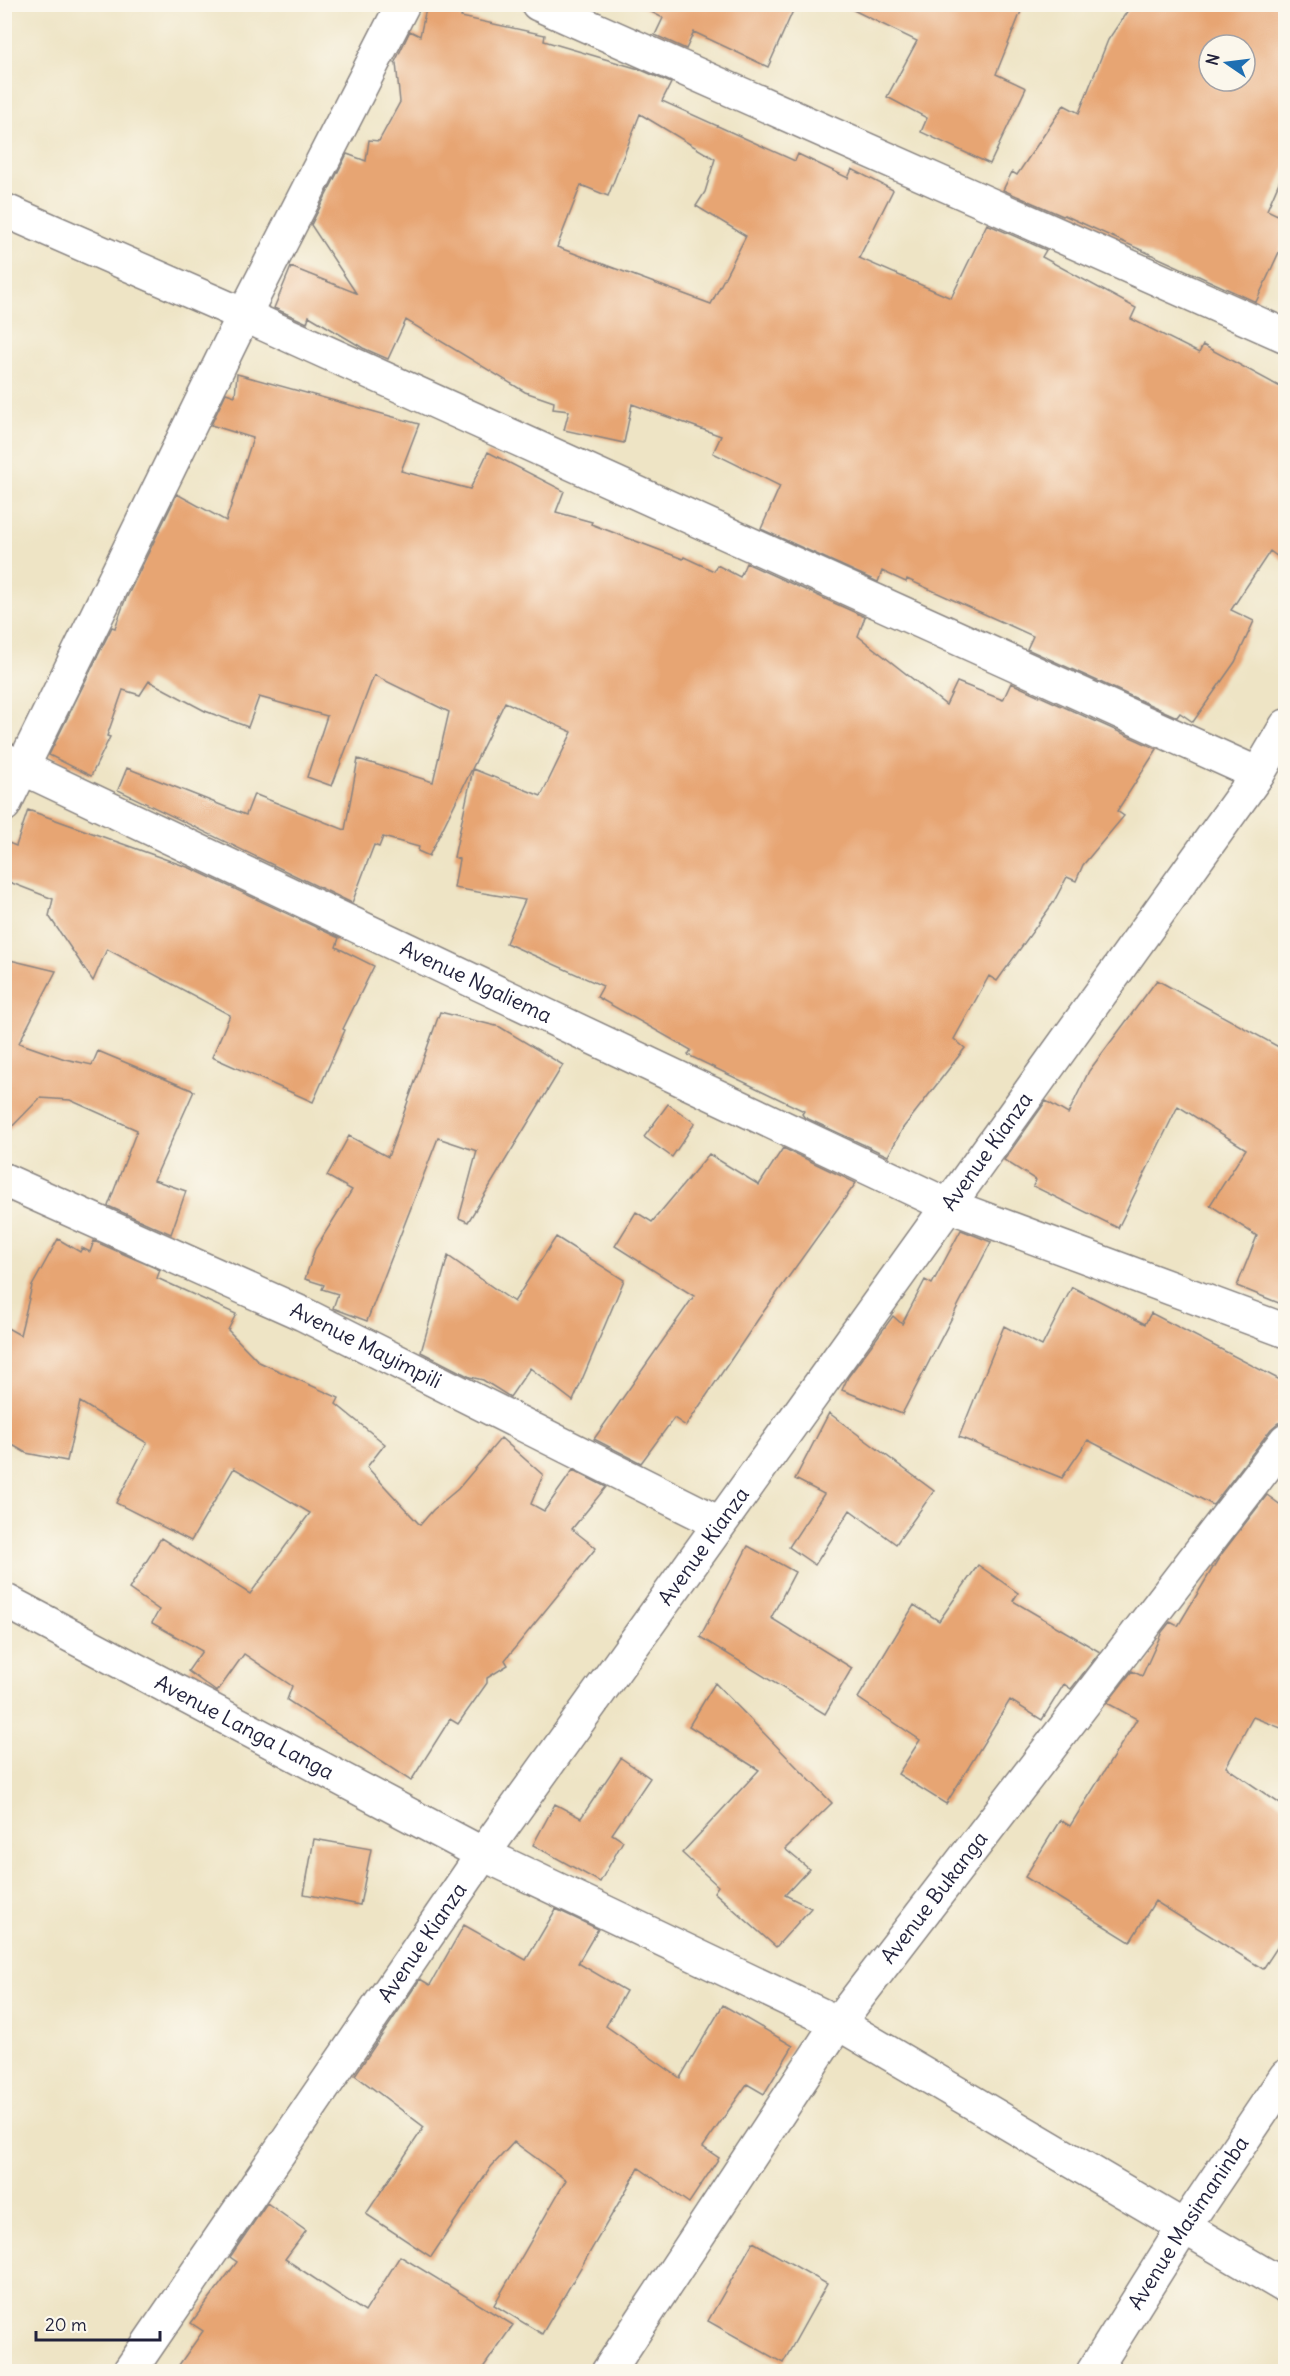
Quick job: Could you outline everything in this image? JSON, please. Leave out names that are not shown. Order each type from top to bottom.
[{"type":"street","points":[[4,805],[14,763],[403,4]]},
{"type":"street","points":[[538,4],[1286,336]]},
{"type":"street","points":[[4,210],[244,315],[1258,774]]},
{"type":"street","name":"Avenue Kianza","points":[[129,2372],[483,1854],[1258,774],[1286,726]]},
{"type":"street","name":"Avenue Ngaliema","points":[[14,763],[947,1205],[1286,1331]]},
{"type":"street","name":"Avenue Mayimpili","points":[[4,1180],[303,1314],[719,1523]]},
{"type":"street","name":"Avenue Bukanga","points":[[608,2372],[838,2023],[1286,1440]]},
{"type":"street","name":"Avenue Langa Langa","points":[[4,1600],[483,1854],[838,2023],[1286,2287]]},
{"type":"street","name":"Avenue Masimaninba","points":[[1092,2372],[1184,2227],[1286,2076]]},
{"type":"building","points":[[427,4],[464,4],[461,17],[545,35],[544,41],[639,69],[671,83],[662,101],[795,161],[798,154],[848,178],[852,169],[893,190],[859,258],[951,298],[987,224],[1046,250],[1042,257],[1136,308],[1131,319],[1199,353],[1203,345],[1286,390],[1286,563],[1270,551],[1231,610],[1254,621],[1235,662],[1193,722],[1180,713],[1177,717],[1027,649],[1033,636],[907,579],[906,582],[882,571],[878,582],[761,529],[780,486],[713,453],[721,436],[632,404],[624,443],[564,430],[569,411],[553,409],[554,402],[525,392],[406,320],[388,359],[363,348],[309,316],[307,323],[274,308],[291,267],[356,293],[311,225],[347,154],[366,161],[369,140],[379,141],[400,102],[395,62],[410,31],[420,36]],"holes":[[[640,114],[715,159],[705,192],[696,206],[746,236],[711,304],[557,247],[581,185],[608,196]]]},
{"type":"building","points":[[636,4],[796,4],[768,67],[694,32],[686,49],[655,35],[663,18]]},
{"type":"building","points":[[841,4],[1024,4],[996,74],[1026,88],[990,164],[921,132],[927,118],[887,97],[917,41]]},
{"type":"building","points":[[1132,4],[1286,4],[1286,166],[1267,210],[1286,219],[1286,237],[1256,302],[1064,215],[1003,190],[1012,172],[1017,175],[1064,105],[1079,113],[1108,40]]},
{"type":"building","points":[[237,374],[419,424],[401,471],[470,489],[488,452],[564,491],[556,512],[592,522],[591,524],[683,559],[684,557],[714,571],[717,565],[740,577],[746,563],[865,617],[858,636],[946,705],[957,682],[1003,700],[1011,683],[1157,749],[1117,811],[1124,816],[1083,865],[1076,881],[1067,877],[1053,903],[997,981],[989,976],[954,1039],[965,1048],[903,1128],[888,1156],[804,1117],[802,1114],[804,1111],[688,1055],[691,1050],[597,997],[603,986],[506,943],[525,900],[454,888],[459,859],[454,857],[473,769],[541,796],[572,732],[505,702],[429,856],[418,851],[419,847],[383,837],[379,847],[374,845],[352,903],[118,790],[127,768],[246,815],[254,794],[345,830],[358,759],[433,782],[449,712],[374,675],[332,786],[307,777],[327,716],[259,697],[248,727],[205,711],[149,681],[140,695],[123,690],[107,736],[110,737],[91,776],[49,755],[112,627],[115,628],[124,603],[177,494],[226,521],[253,438],[211,425],[226,393],[235,396]]},
{"type":"building","points":[[28,810],[190,868],[339,938],[336,947],[374,966],[343,1029],[345,1030],[313,1102],[212,1057],[230,1015],[107,949],[93,981],[49,916],[53,899],[4,880],[4,841],[16,846]]},
{"type":"building","points":[[10,960],[56,971],[19,1043],[65,1059],[92,1065],[98,1051],[194,1091],[154,1180],[186,1191],[171,1234],[108,1206],[137,1130],[70,1100],[40,1098],[4,1135],[4,979]]},
{"type":"building","points":[[1157,980],[1286,1051],[1286,1306],[1237,1286],[1257,1236],[1210,1205],[1246,1149],[1178,1106],[1118,1228],[1033,1186],[1036,1180],[1004,1160],[1046,1101],[1068,1114],[1089,1071]]},
{"type":"building","points":[[440,1012],[500,1027],[563,1065],[468,1222],[459,1218],[477,1151],[438,1138],[367,1321],[333,1308],[338,1294],[322,1289],[324,1285],[305,1279],[315,1249],[352,1190],[327,1176],[349,1136],[388,1157]]},
{"type":"building","points":[[668,1104],[695,1123],[672,1157],[644,1137]]},
{"type":"building","points":[[783,1148],[856,1183],[759,1318],[686,1426],[674,1418],[641,1463],[594,1439],[694,1296],[615,1246],[636,1212],[652,1222],[709,1154],[759,1185]]},
{"type":"building","points":[[961,1230],[991,1242],[902,1414],[842,1390],[848,1377],[893,1316],[902,1324],[925,1280],[932,1284]]},
{"type":"building","points":[[556,1237],[624,1280],[573,1401],[530,1368],[510,1397],[483,1380],[470,1377],[421,1352],[448,1256],[514,1302]]},
{"type":"building","points":[[58,1239],[80,1252],[82,1248],[90,1252],[94,1241],[160,1270],[157,1278],[236,1314],[228,1330],[259,1362],[339,1398],[336,1404],[385,1444],[367,1467],[420,1525],[433,1510],[458,1489],[501,1438],[543,1475],[531,1504],[544,1511],[573,1470],[606,1487],[572,1529],[596,1548],[505,1660],[508,1665],[487,1678],[487,1683],[458,1724],[450,1719],[411,1781],[287,1700],[292,1686],[244,1654],[217,1692],[214,1690],[188,1671],[202,1651],[152,1623],[159,1610],[129,1589],[161,1538],[250,1594],[310,1513],[234,1468],[191,1541],[116,1503],[147,1443],[80,1402],[67,1461],[26,1453],[4,1440],[4,1326],[20,1335],[32,1286]]},
{"type":"building","points":[[1072,1287],[1145,1324],[1151,1313],[1286,1383],[1286,1422],[1278,1423],[1271,1429],[1213,1505],[1088,1440],[1062,1478],[959,1437],[1004,1326],[1042,1346]]},
{"type":"building","points":[[829,1413],[934,1491],[896,1544],[850,1510],[815,1565],[789,1547],[824,1494],[795,1479]]},
{"type":"building","points":[[1267,1495],[1286,1509],[1286,1730],[1253,1717],[1226,1767],[1286,1808],[1286,1934],[1263,1969],[1155,1901],[1130,1942],[1025,1877],[1060,1820],[1070,1826],[1137,1719],[1107,1703],[1132,1671],[1142,1676],[1162,1632],[1170,1622],[1178,1626],[1220,1556]]},
{"type":"building","points":[[748,1546],[795,1572],[771,1618],[852,1668],[825,1714],[700,1637]]},
{"type":"building","points":[[978,1565],[1018,1593],[1013,1601],[1100,1652],[1071,1689],[1064,1684],[1042,1720],[1010,1700],[946,1804],[898,1774],[920,1740],[858,1698],[914,1605],[939,1621]]},
{"type":"building","points":[[715,1683],[832,1803],[785,1849],[809,1869],[785,1895],[811,1908],[776,1947],[714,1892],[718,1886],[682,1853],[759,1770],[689,1726]]},
{"type":"building","points":[[621,1758],[650,1778],[612,1834],[623,1841],[600,1882],[533,1845],[555,1804],[581,1818]]},
{"type":"building","points":[[314,1839],[371,1849],[360,1905],[304,1894]]},
{"type":"building","points":[[556,1909],[598,1929],[578,1963],[626,1991],[606,2026],[680,2078],[723,2005],[793,2046],[764,2094],[747,2084],[703,2147],[719,2158],[689,2203],[639,2168],[542,2334],[494,2305],[566,2180],[514,2142],[491,2167],[431,2257],[366,2214],[424,2127],[355,2075],[420,1979],[430,1985],[464,1925],[526,1960]]},
{"type":"building","points":[[267,2203],[306,2231],[285,2259],[365,2312],[400,2256],[513,2325],[480,2372],[174,2372],[203,2331],[191,2323],[237,2262],[230,2257]]},
{"type":"building","points":[[753,2242],[827,2284],[783,2363],[708,2321]]}]
